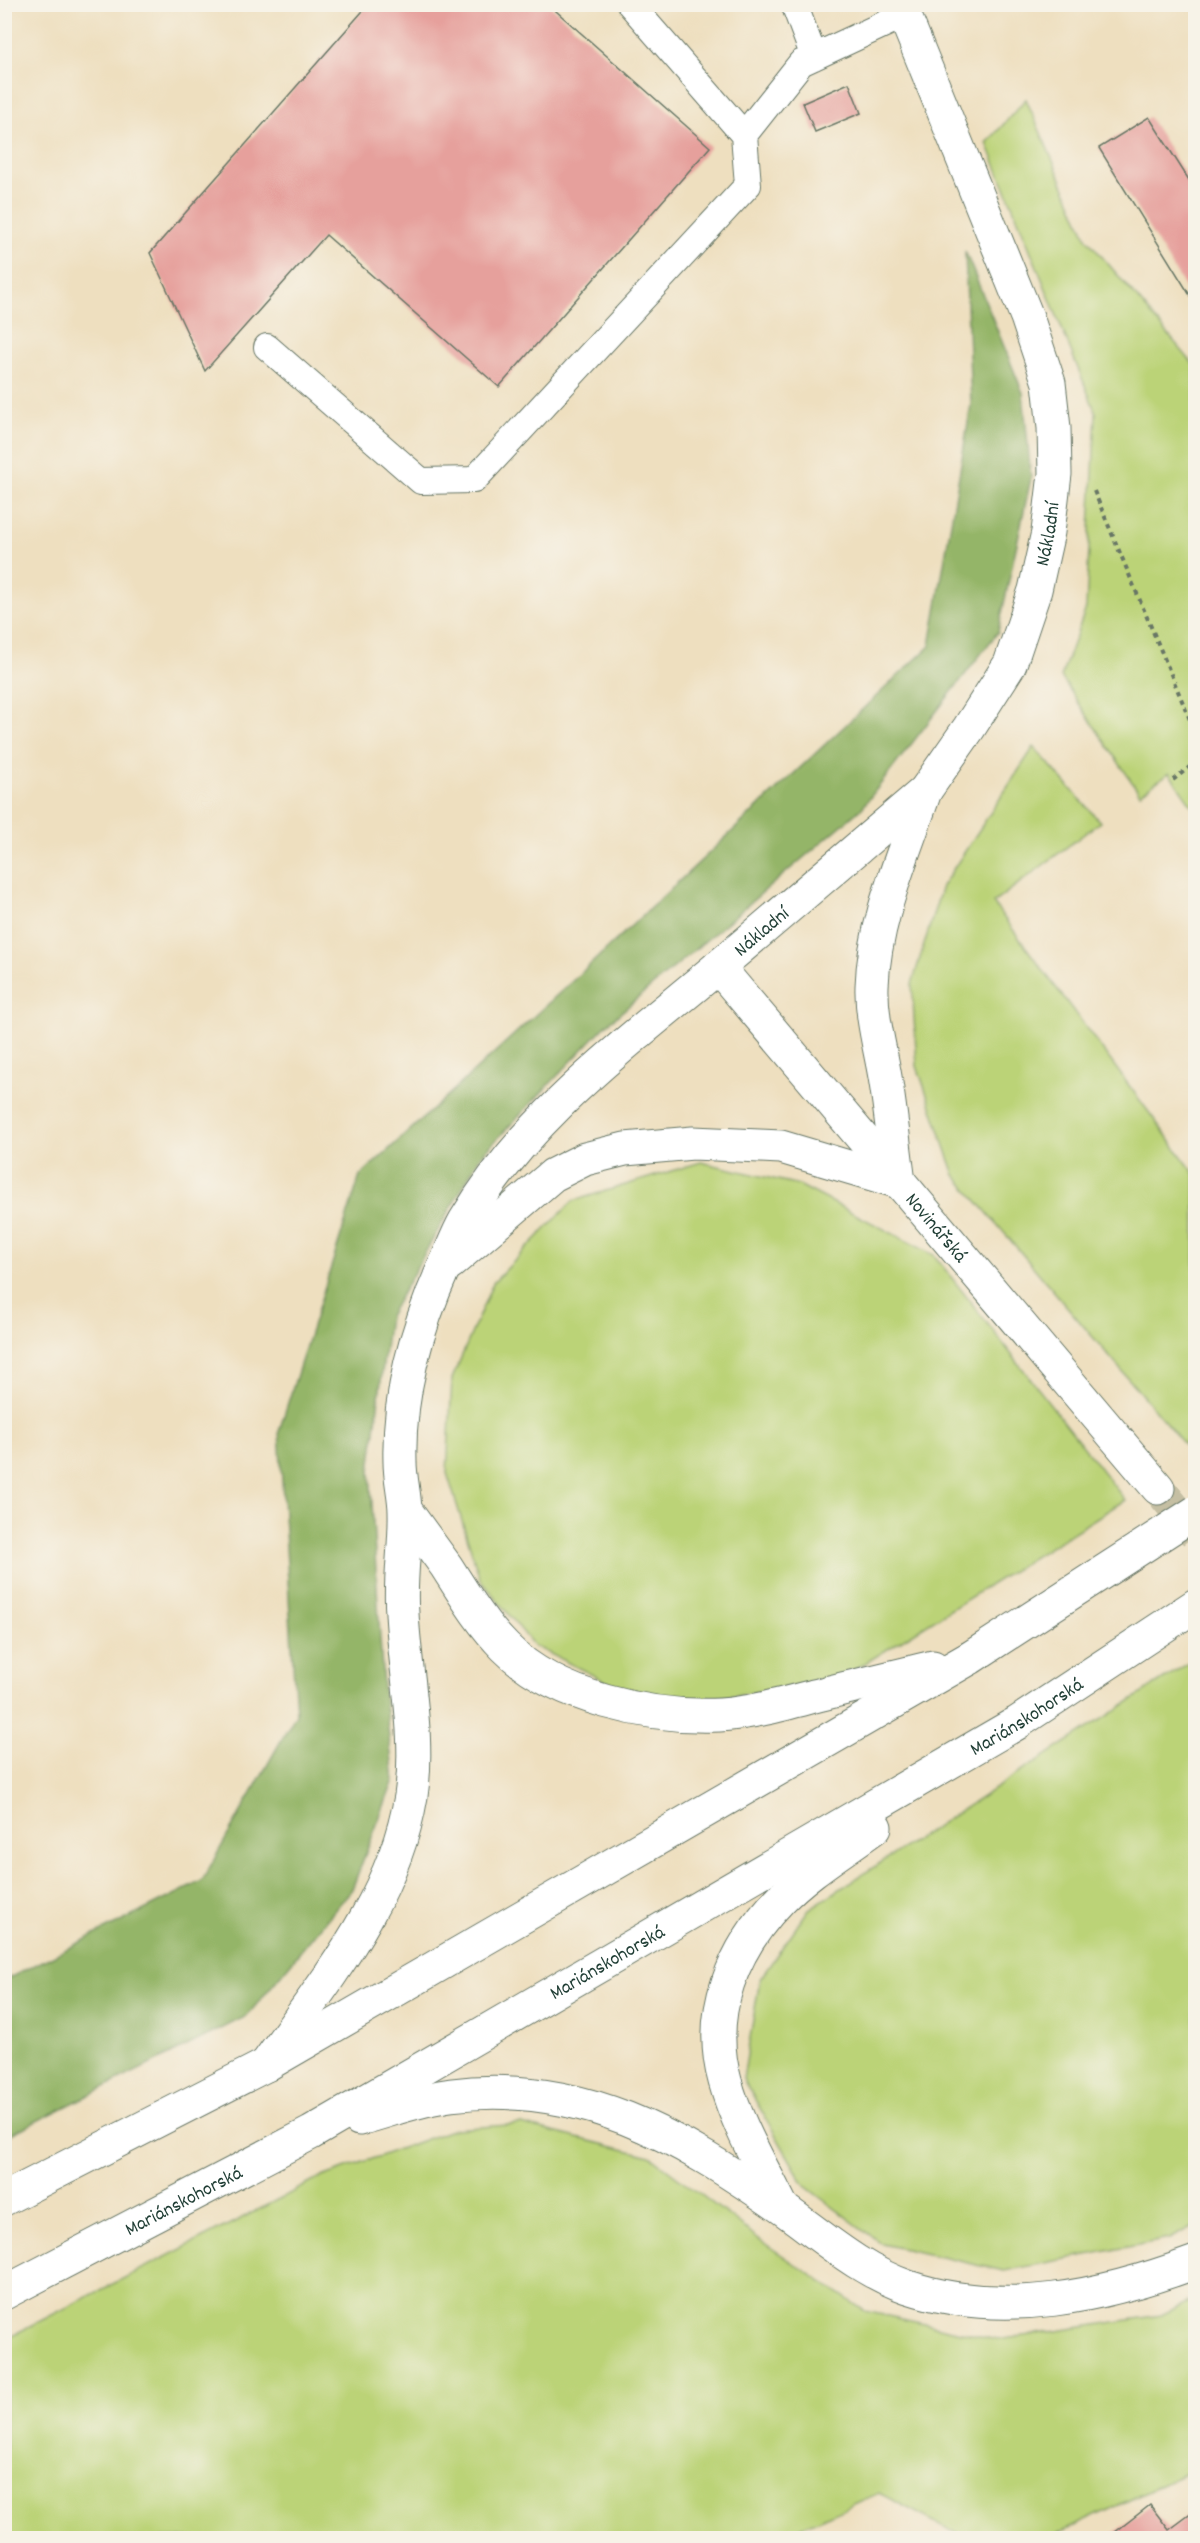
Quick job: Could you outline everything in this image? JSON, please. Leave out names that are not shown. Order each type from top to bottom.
[{"type":"main road","name":"Nákladní","points":[[406,1511],[400,1463],[403,1399],[421,1322],[463,1225],[488,1185],[540,1121],[573,1089],[925,792],[1010,664],[1035,590],[1048,532],[1055,474],[1054,428],[1049,383],[1027,317],[902,10]]},
{"type":"main road","points":[[444,1268],[553,1175],[585,1159],[619,1150],[693,1143],[781,1147],[899,1182],[885,1077],[875,1032],[872,986],[878,941],[888,902],[925,792]]},
{"type":"main road","name":"Novinářská","points":[[718,967],[1158,1488]]},
{"type":"main road","points":[[406,1511],[477,1615],[506,1648],[538,1674],[554,1683],[601,1700],[681,1713],[729,1714],[776,1706],[970,1658]]},
{"type":"main road","points":[[266,2065],[370,1914],[392,1868],[403,1834],[411,1799],[414,1760],[401,1611],[401,1560],[406,1511]]},
{"type":"main road","points":[[4,2199],[266,2065],[970,1658],[1196,1512]]},
{"type":"main road","name":"Mariánskohorská","points":[[4,2294],[311,2133],[1017,1723],[1196,1605]]},
{"type":"main road","points":[[783,2209],[737,2115],[725,2083],[719,2054],[720,2010],[743,1948],[762,1920],[804,1879],[1017,1723]]},
{"type":"main road","points":[[311,2133],[449,2096],[490,2093],[548,2096],[609,2111],[675,2139],[783,2209],[851,2259],[880,2276],[908,2287],[969,2299],[1005,2303],[1050,2300],[1088,2295],[1128,2285],[1196,2262]]},
{"type":"lane","points":[[267,347],[421,481],[474,480],[748,185],[744,135],[630,4]]},
{"type":"lane","points":[[794,4],[814,57]]},
{"type":"lane","points":[[744,135],[801,63],[902,10]]},
{"type":"path","points":[[1090,482],[1196,734]]},
{"type":"path","points":[[1173,780],[1196,762]]},
{"type":"green space","points":[[1026,99],[1087,239],[1195,366],[1195,810],[1169,773],[1140,794],[1061,677],[1086,608],[1096,413],[987,143]]},
{"type":"green space","points":[[965,251],[1023,393],[1031,478],[998,632],[862,808],[605,1026],[480,1157],[389,1316],[370,1471],[383,1687],[394,1780],[352,1889],[247,2016],[5,2137],[5,1980],[202,1881],[296,1714],[279,1431],[360,1176],[580,974],[930,646],[971,405]]},
{"type":"green space","points":[[1034,747],[1100,822],[993,903],[1195,1174],[1194,1456],[955,1175],[917,1066],[912,984],[942,886]]},
{"type":"green space","points":[[701,1162],[799,1185],[934,1255],[1125,1500],[840,1679],[704,1700],[625,1691],[534,1646],[480,1579],[447,1473],[452,1379],[493,1283],[573,1201]]},
{"type":"green space","points":[[1195,1659],[1195,2225],[1169,2239],[1004,2271],[882,2244],[805,2186],[743,2079],[760,1979],[809,1909]]},
{"type":"green space","points":[[521,2124],[650,2156],[767,2245],[865,2311],[998,2340],[1161,2315],[1195,2299],[1195,2469],[1049,2538],[965,2538],[879,2493],[776,2538],[5,2538],[5,2339],[322,2177],[454,2129]]},
{"type":"building","points":[[369,4],[548,4],[710,147],[499,387],[326,235],[205,371],[150,253]]},
{"type":"building","points":[[849,83],[861,113],[815,132],[803,103]]},
{"type":"building","points":[[1149,117],[1196,191],[1196,305],[1099,148]]},
{"type":"building","points":[[1150,2505],[1169,2530],[1196,2510],[1196,2538],[1102,2538],[1110,2536]]},
{"type":"tunnel","points":[[1158,1488],[1196,1534]]}]
